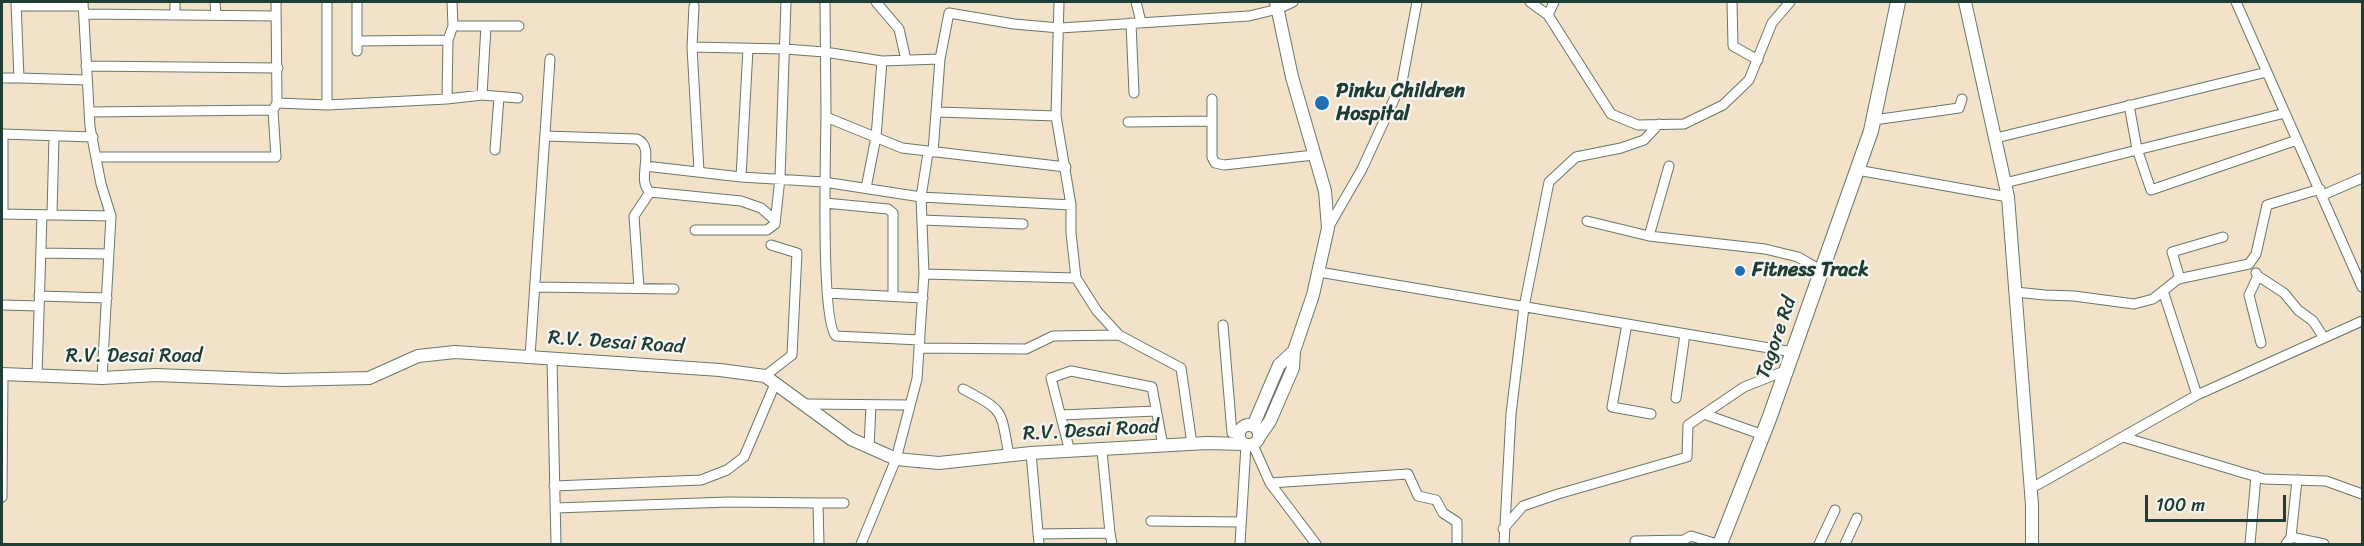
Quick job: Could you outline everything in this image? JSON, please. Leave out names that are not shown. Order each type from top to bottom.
[{"type":"main road","name":"Tagore Rd","points":[[1718,544],[1787,370],[1874,120],[1898,2]]},
{"type":"street","points":[[175,2],[175,15]]},
{"type":"street","points":[[215,2],[216,15]]},
{"type":"street","points":[[97,157],[276,157],[275,106],[278,68],[276,2]]},
{"type":"street","points":[[327,2],[327,105]]},
{"type":"street","points":[[357,2],[357,46],[448,40]]},
{"type":"street","points":[[447,99],[448,40],[453,26],[452,2]]},
{"type":"street","points":[[695,230],[767,230],[776,220],[786,49],[786,2]]},
{"type":"street","points":[[825,2],[824,182],[827,293],[831,331],[836,336],[920,344],[1026,349],[1053,336],[1119,335]]},
{"type":"street","points":[[876,2],[899,29],[906,60]]},
{"type":"street","points":[[1059,2],[1056,116],[1071,205],[1071,233],[1076,278],[1097,311],[1119,335],[1181,368],[1192,444]]},
{"type":"street","points":[[1134,93],[1136,2]]},
{"type":"street","points":[[861,544],[896,459],[917,379],[924,274],[921,197],[938,112],[940,59],[949,13],[1014,24],[1060,28],[1249,16],[1277,5],[1293,2]]},
{"type":"street","points":[[1328,228],[1362,169],[1402,82],[1417,2]]},
{"type":"street","points":[[1530,2],[1548,15],[1611,114],[1638,125],[1683,124],[1723,105],[1749,80],[1772,23],[1790,2]]},
{"type":"street","points":[[1548,15],[1554,2]]},
{"type":"street","points":[[1732,2],[1733,46],[1758,60]]},
{"type":"street","points":[[1965,2],[2008,197],[2032,544]]},
{"type":"street","points":[[2236,2],[2322,192],[2362,287]]},
{"type":"street","points":[[19,78],[16,4],[175,15],[276,16]]},
{"type":"street","points":[[1246,438],[1270,421],[1293,368],[1294,351],[1319,272],[1328,228],[1325,191],[1292,77],[1277,5]]},
{"type":"street","points":[[694,6],[692,47],[699,171]]},
{"type":"street","points":[[84,7],[89,112],[101,184],[111,216],[102,378]]},
{"type":"street","points":[[453,26],[519,26]]},
{"type":"street","points":[[482,96],[486,26]]},
{"type":"street","points":[[692,47],[786,49],[825,52],[882,61],[940,59]]},
{"type":"street","points":[[741,177],[748,49]]},
{"type":"street","points":[[530,357],[550,60]]},
{"type":"street","points":[[866,188],[876,137],[882,61]]},
{"type":"street","points":[[86,66],[278,68]]},
{"type":"street","points":[[1996,138],[2267,72]]},
{"type":"street","points":[[2,78],[87,80]]},
{"type":"street","points":[[89,112],[327,105],[482,96],[518,98]]},
{"type":"street","points":[[495,150],[499,97]]},
{"type":"street","points":[[1212,99],[1212,157],[1213,161],[1219,165],[1314,155]]},
{"type":"street","points":[[1874,120],[1959,108],[1962,99]]},
{"type":"street","points":[[2128,105],[2137,149],[2151,190],[2298,140]]},
{"type":"street","points":[[938,112],[1056,116]]},
{"type":"street","points":[[2005,183],[2285,113]]},
{"type":"street","points":[[826,117],[902,148],[1066,166]]},
{"type":"street","points":[[1128,122],[1212,121]]},
{"type":"street","points":[[1504,544],[1510,414],[1524,307],[1549,182],[1576,157],[1621,148],[1644,140],[1659,124]]},
{"type":"street","points":[[93,137],[2,134],[2,214],[111,216]]},
{"type":"street","points":[[37,376],[41,253],[54,136]]},
{"type":"street","points":[[545,136],[637,139],[642,141],[645,147],[644,184],[650,192],[741,201],[760,208],[776,220]]},
{"type":"street","points":[[645,166],[741,177],[824,182],[921,197],[1071,205]]},
{"type":"street","points":[[1649,236],[1669,166]]},
{"type":"street","points":[[1857,170],[2008,197]]},
{"type":"street","points":[[2015,291],[2134,304],[2153,299],[2180,279],[2249,264],[2256,254],[2267,206],[2322,192],[2362,178]]},
{"type":"street","points":[[639,288],[633,216],[650,192]]},
{"type":"street","points":[[825,203],[888,209],[893,213],[893,296]]},
{"type":"street","points":[[922,220],[1023,224]]},
{"type":"street","points":[[1587,221],[1649,236],[1765,249],[1798,257],[1822,271]]},
{"type":"street","points":[[2180,279],[2172,252],[2223,237]]},
{"type":"street","points":[[555,486],[701,480],[727,470],[744,457],[770,380],[792,355],[797,253],[771,245]]},
{"type":"street","points":[[41,253],[109,254]]},
{"type":"street","points":[[2249,264],[2258,276],[2284,293],[2298,310],[2313,321],[2324,338]]},
{"type":"street","points":[[1319,272],[1793,352]]},
{"type":"street","points":[[924,274],[1076,278]]},
{"type":"street","points":[[2258,276],[2250,295],[2261,343]]},
{"type":"street","points":[[535,287],[674,289]]},
{"type":"street","points":[[2163,291],[2197,395]]},
{"type":"street","points":[[827,293],[923,298]]},
{"type":"street","points":[[2,305],[107,298]]},
{"type":"street","points":[[2030,489],[2197,395],[2362,321]]},
{"type":"street","points":[[1627,324],[1612,407],[1651,414]]},
{"type":"street","points":[[1222,325],[1246,438],[1240,544]]},
{"type":"street","points":[[1676,398],[1685,334]]},
{"type":"street","name":"R.V. Desai Road","points":[[2,374],[102,378],[156,375],[284,380],[369,378],[418,356],[439,352],[720,370],[770,380],[851,439],[896,459],[939,463],[1031,453],[1102,451],[1246,438]]},
{"type":"street","points":[[552,358],[556,544]]},
{"type":"street","points":[[1070,452],[1051,378],[1071,370],[1152,387],[1163,446]]},
{"type":"street","points":[[1503,529],[1523,506],[1687,456],[1688,425],[1744,387],[1787,370]]},
{"type":"street","points":[[2,374],[2,497]]},
{"type":"street","points":[[963,389],[999,411],[1009,455]]},
{"type":"street","points":[[803,404],[910,405]]},
{"type":"street","points":[[869,447],[871,405]]},
{"type":"street","points":[[1061,415],[1156,411]]},
{"type":"street","points":[[1704,414],[1763,435]]},
{"type":"street","points":[[2123,437],[2264,479],[2326,481],[2362,494]]},
{"type":"street","points":[[1246,438],[1270,483],[1316,544]]},
{"type":"street","points":[[1102,451],[1112,544]]},
{"type":"street","points":[[1031,453],[1039,544]]},
{"type":"street","points":[[1270,483],[1408,474],[1418,496],[1436,500],[1443,513],[1457,522],[1456,543]]},
{"type":"street","points":[[2250,544],[2256,476]]},
{"type":"street","points":[[2297,480],[2288,541],[2324,544]]},
{"type":"street","points":[[555,508],[729,502],[844,503]]},
{"type":"street","points":[[818,503],[819,544]]},
{"type":"street","points":[[1820,544],[1835,510]]},
{"type":"street","points":[[1845,544],[1857,518]]},
{"type":"street","points":[[1151,521],[1241,522]]},
{"type":"street","points":[[1038,534],[1110,533]]},
{"type":"street","points":[[1635,540],[1684,540],[1691,536],[1718,544]]},
{"type":"place","name":"Pinku Children Hospital","points":[[1322,103]]},
{"type":"place","name":"Fitness Track","points":[[1740,271]]}]
